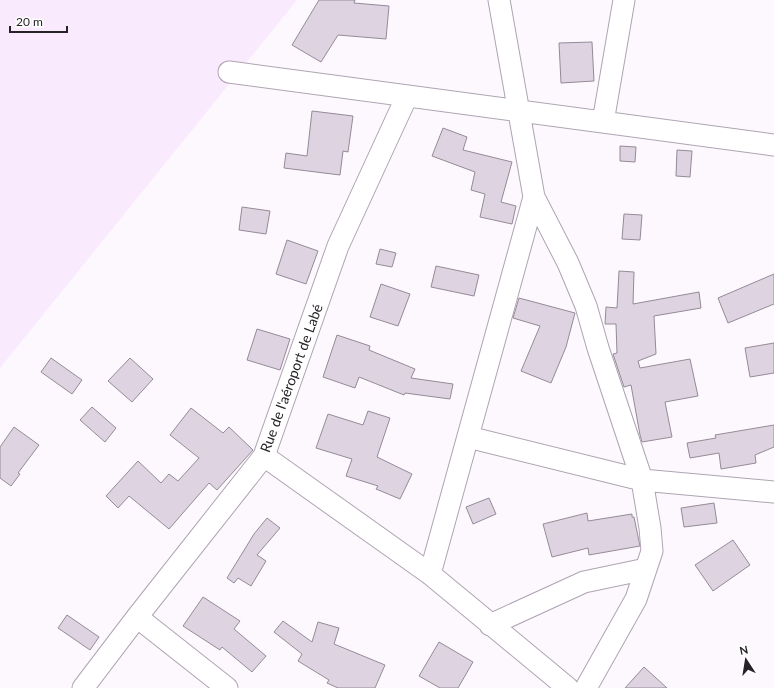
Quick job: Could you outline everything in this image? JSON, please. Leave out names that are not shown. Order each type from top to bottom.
[{"type":"street","points":[[499,0],[534,196],[568,263],[586,306],[598,348],[642,480],[650,528],[652,551],[636,599],[586,688]]},
{"type":"street","points":[[603,122],[624,0]]},
{"type":"street","points":[[229,72],[774,145]]},
{"type":"street","name":"Rue de l'aéroport de Labé","points":[[84,688],[137,617],[264,456],[338,246],[407,96]]},
{"type":"street","points":[[430,574],[534,196]]},
{"type":"street","points":[[468,437],[642,480],[774,492]]},
{"type":"street","points":[[264,456],[430,574],[568,688]]},
{"type":"street","points":[[490,624],[584,582],[646,569]]},
{"type":"street","points":[[137,617],[227,688]]},
{"type":"shaded area","points":[[0,0],[297,0],[0,368]]},
{"type":"building","points":[[319,0],[355,0],[354,3],[389,6],[386,39],[338,35],[321,62],[292,45]]},
{"type":"building","points":[[592,42],[594,81],[561,83],[559,43]]},
{"type":"building","points":[[312,111],[353,116],[348,152],[343,151],[340,175],[284,168],[286,153],[307,156]]},
{"type":"building","points":[[443,128],[467,137],[463,150],[512,162],[501,202],[516,206],[512,224],[480,217],[485,194],[471,190],[475,172],[432,156]]},
{"type":"building","points":[[620,146],[636,147],[635,162],[620,161]]},
{"type":"building","points":[[677,150],[692,151],[690,177],[676,176]]},
{"type":"building","points":[[242,207],[270,211],[266,234],[239,230]]},
{"type":"building","points":[[624,214],[642,215],[640,240],[622,239]]},
{"type":"building","points":[[287,240],[318,251],[306,284],[276,274]]},
{"type":"building","points":[[380,249],[396,253],[392,267],[376,264]]},
{"type":"building","points":[[436,266],[479,275],[474,296],[431,287]]},
{"type":"building","points":[[619,271],[634,272],[633,304],[699,292],[701,308],[654,316],[656,354],[638,361],[640,368],[690,359],[698,396],[665,402],[672,437],[642,442],[631,385],[624,387],[613,354],[617,353],[616,324],[605,324],[606,307],[617,308]]},
{"type":"building","points":[[774,274],[774,304],[728,323],[718,298]]},
{"type":"building","points":[[381,284],[410,294],[398,326],[370,317]]},
{"type":"building","points":[[519,298],[575,313],[566,347],[551,383],[521,371],[540,326],[513,318]]},
{"type":"building","points":[[257,329],[290,339],[280,370],[247,360]]},
{"type":"building","points":[[337,335],[370,346],[369,350],[415,369],[411,378],[453,384],[450,399],[405,393],[404,395],[359,377],[355,388],[323,377]]},
{"type":"building","points":[[774,343],[774,373],[750,377],[745,348]]},
{"type":"building","points":[[51,358],[82,380],[72,394],[41,372]]},
{"type":"building","points":[[130,358],[153,379],[132,402],[108,381]]},
{"type":"building","points":[[92,407],[116,428],[105,442],[80,420]]},
{"type":"building","points":[[191,408],[223,433],[229,427],[253,450],[217,490],[209,483],[169,529],[129,496],[118,508],[106,496],[138,461],[161,483],[169,474],[178,481],[199,458],[170,435]]},
{"type":"building","points":[[368,411],[390,418],[377,457],[412,474],[400,499],[376,489],[378,486],[346,476],[352,459],[316,448],[328,414],[363,425]]},
{"type":"building","points":[[774,425],[774,447],[755,455],[756,463],[721,469],[719,453],[690,458],[687,443],[716,438],[715,435]]},
{"type":"building","points":[[14,427],[39,445],[18,473],[20,474],[11,486],[0,478],[0,447]]},
{"type":"building","points":[[489,498],[496,514],[473,524],[466,507]]},
{"type":"building","points":[[714,503],[717,523],[684,527],[681,508]]},
{"type":"building","points":[[587,513],[588,521],[632,514],[632,517],[634,517],[640,546],[589,555],[588,548],[552,557],[543,524]]},
{"type":"building","points":[[267,518],[280,528],[257,555],[266,561],[251,586],[238,578],[234,583],[227,578],[254,534]]},
{"type":"building","points":[[733,540],[750,565],[713,591],[695,565]]},
{"type":"building","points":[[203,597],[240,621],[234,629],[266,656],[252,672],[222,647],[220,650],[183,626]]},
{"type":"building","points":[[67,615],[99,637],[90,650],[58,628]]},
{"type":"building","points":[[283,621],[312,642],[318,622],[339,628],[334,644],[385,665],[375,688],[338,688],[327,683],[329,680],[298,661],[302,654],[274,632]]},
{"type":"building","points":[[439,642],[473,662],[458,688],[440,688],[419,676]]},
{"type":"building","points":[[644,667],[667,688],[625,688]]}]
